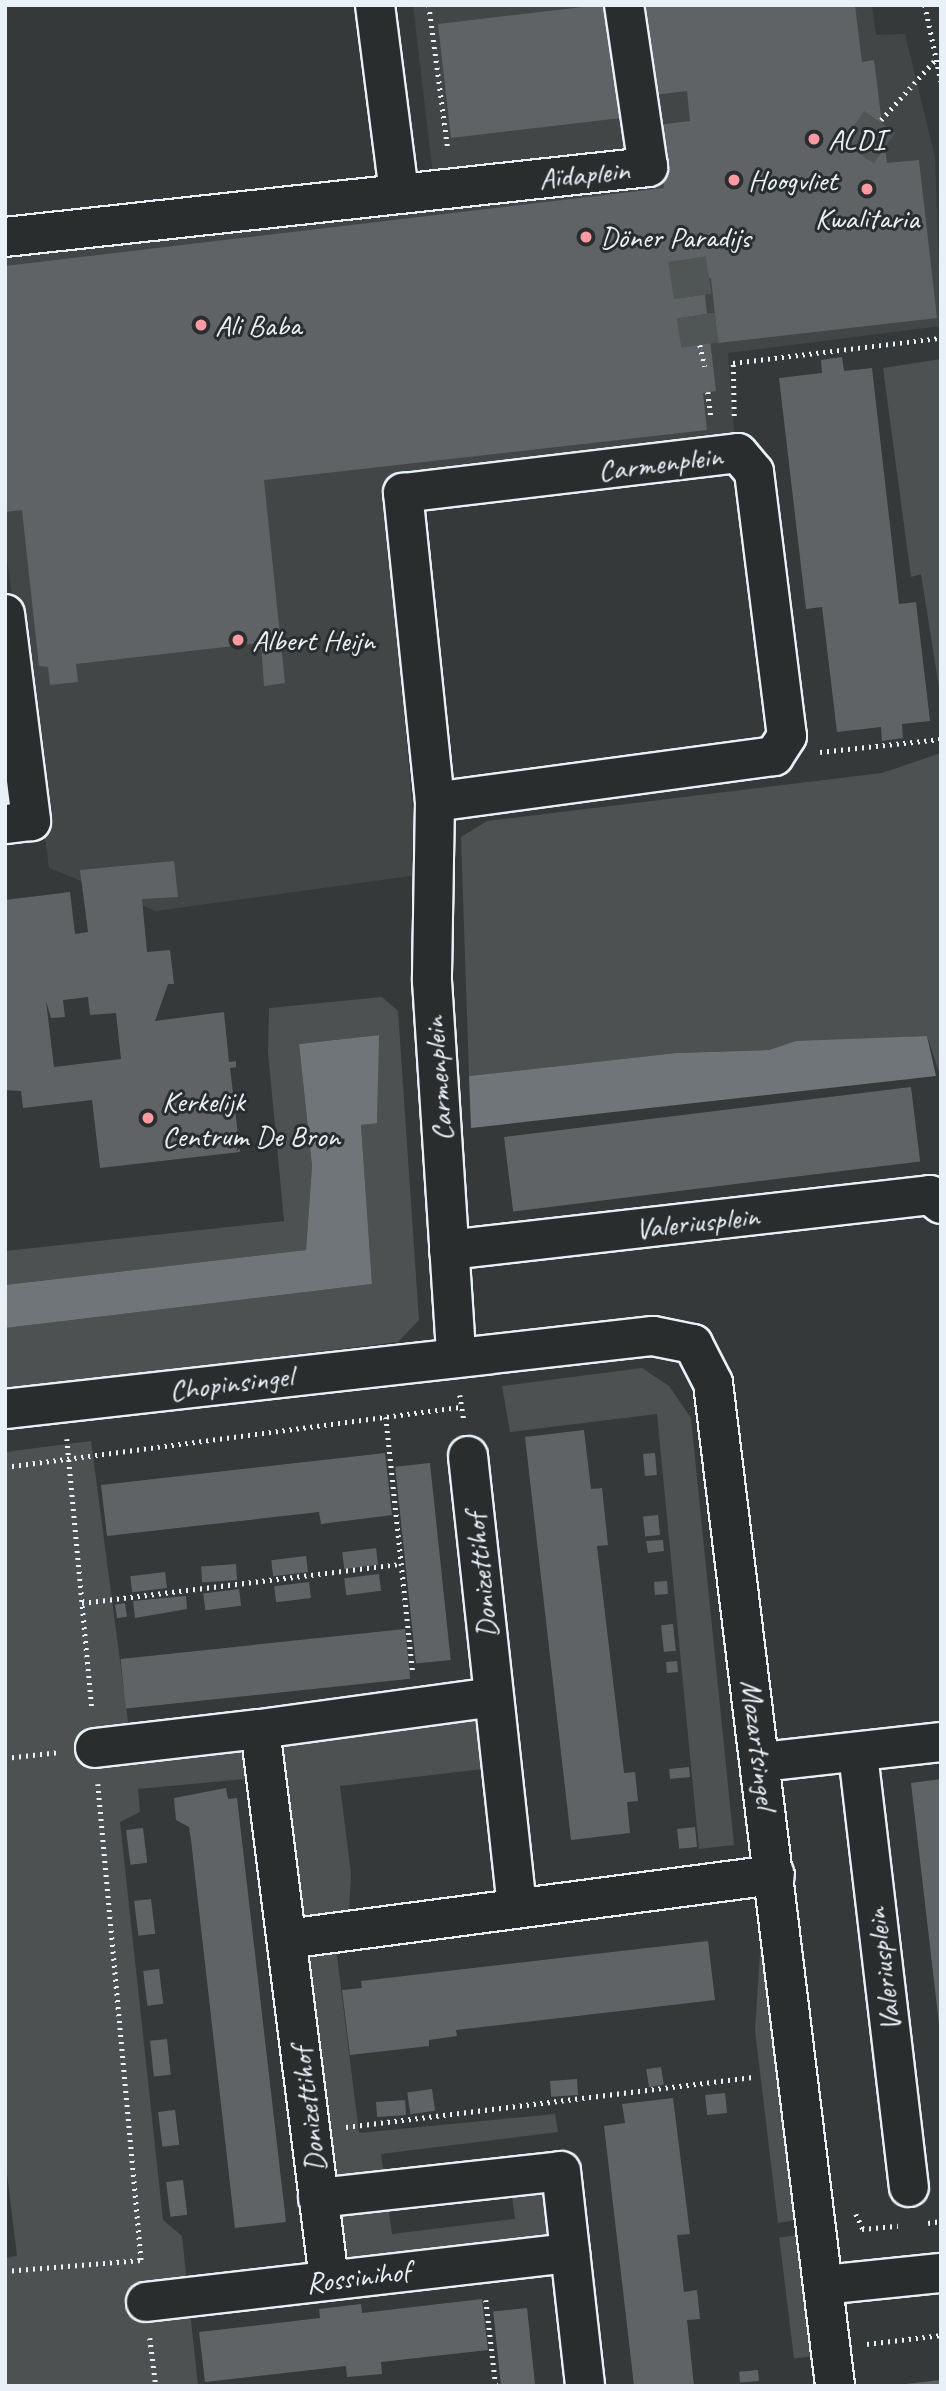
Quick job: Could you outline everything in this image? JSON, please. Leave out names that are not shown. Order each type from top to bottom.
[{"type":"street","name":"Aïdaplein","points":[[5,237],[648,167],[625,5]]},
{"type":"street","points":[[384,6],[399,193]]},
{"type":"street","name":"Carmenplein","points":[[456,1356],[432,981],[435,802],[403,493],[738,453],[754,472],[786,723],[787,736],[774,756]]},
{"type":"street","points":[[5,614],[31,821],[5,824]]},
{"type":"street","points":[[435,802],[774,756]]},
{"type":"street","name":"Valeriusplein","points":[[449,1250],[930,1195],[941,1204]]},
{"type":"street","name":"Mozartsingel","points":[[456,1356],[653,1336],[693,1344],[713,1383],[762,1762],[835,2386]]},
{"type":"street","name":"Chopinsingel","points":[[5,1409],[456,1356]]},
{"type":"street","name":"Donizettihof","points":[[468,1456],[517,1906]]},
{"type":"street","points":[[95,1748],[260,1729],[493,1697]]},
{"type":"street","name":"Donizettihof","points":[[260,1729],[329,2280]]},
{"type":"street","points":[[762,1762],[858,1754],[941,1742]]},
{"type":"street","name":"Valeriusplein","points":[[858,1754],[909,2187]]},
{"type":"street","points":[[287,1939],[517,1906],[775,1875]]},
{"type":"street","points":[[318,2198],[561,2171],[585,2386]]},
{"type":"street","name":"Rossinihof","points":[[146,2302],[570,2253]]},
{"type":"street","points":[[824,2285],[941,2273]]},
{"type":"path","points":[[429,5],[453,188]]},
{"type":"path","points":[[925,5],[941,81]]},
{"type":"path","points":[[881,120],[936,59]]},
{"type":"path","points":[[738,453],[733,363],[941,338]]},
{"type":"path","points":[[700,345],[705,366]]},
{"type":"path","points":[[774,756],[941,739]]},
{"type":"path","points":[[456,1356],[468,1456]]},
{"type":"path","points":[[63,1403],[156,2386]]},
{"type":"path","points":[[5,1467],[462,1407]]},
{"type":"path","points":[[386,1417],[399,1564],[417,1707]]},
{"type":"path","points":[[82,1603],[399,1564]]},
{"type":"path","points":[[5,1758],[95,1748]]},
{"type":"path","points":[[310,2132],[755,2077]]},
{"type":"path","points":[[914,2224],[941,2221]]},
{"type":"path","points":[[816,2229],[901,2225]]},
{"type":"path","points":[[5,2271],[142,2260]]},
{"type":"path","points":[[482,2263],[496,2386]]},
{"type":"path","points":[[831,2347],[941,2335]]},
{"type":"shaded area","points":[[413,5],[872,5],[876,35],[905,34],[935,157],[941,326],[728,353],[735,442],[385,486],[418,875],[156,911],[49,868],[5,544],[5,251],[436,201]]},
{"type":"shaded area","points":[[941,359],[941,700],[921,574],[911,577],[883,368]]},
{"type":"shaded area","points":[[941,753],[941,1078],[927,1036],[796,1042],[769,1050],[676,1053],[469,1076],[461,837],[487,821],[882,773]]},
{"type":"shaded area","points":[[382,997],[398,1011],[419,1320],[398,1342],[5,1390],[5,1328],[372,1284],[361,1125],[377,1122],[378,1035],[299,1044],[312,1166],[306,1250],[5,1285],[5,1251],[284,1221],[268,1052],[269,1008]]},
{"type":"shaded area","points":[[379,1035],[377,1123],[361,1125],[372,1284],[5,1328],[5,1285],[306,1250],[312,1166],[299,1044]]},
{"type":"shaded area","points":[[927,1036],[936,1076],[471,1128],[469,1076],[676,1053],[769,1050],[796,1041]]},
{"type":"shaded area","points":[[642,1368],[669,1386],[691,1418],[734,1845],[699,1849],[657,1414],[510,1432],[502,1386]]},
{"type":"shaded area","points":[[91,1441],[133,1759],[478,1716],[483,1769],[340,1786],[351,1874],[349,1911],[298,1918],[278,1776],[138,1789],[140,1812],[120,1822],[163,2220],[182,2236],[198,2386],[5,2386],[5,2258],[17,2256],[5,2157],[5,1452]]},
{"type":"shaded area","points":[[761,1938],[796,2220],[778,2223],[755,2030]]},
{"type":"shaded area","points":[[336,1948],[359,2133],[555,2114],[558,2132],[381,2154],[392,2234],[515,2219],[512,2196],[543,2192],[550,2250],[338,2274],[303,1950]]},
{"type":"shaded area","points":[[799,2235],[814,2356],[794,2359],[779,2237]]},
{"type":"building","points":[[608,5],[621,118],[451,138],[438,24]]},
{"type":"building","points":[[643,5],[855,5],[862,62],[874,60],[887,163],[919,160],[937,318],[718,343],[711,278],[703,279],[716,391],[703,393],[707,430],[264,480],[285,683],[264,686],[261,643],[76,664],[78,682],[50,685],[48,667],[39,666],[22,510],[5,512],[5,266],[664,188],[657,125],[690,121],[687,91],[654,95]]},
{"type":"building","points":[[842,357],[844,371],[872,368],[899,604],[916,602],[930,721],[902,724],[903,738],[882,741],[881,727],[837,732],[822,607],[806,609],[779,378],[822,373],[821,360]]},
{"type":"building","points":[[174,861],[178,897],[142,899],[147,952],[170,950],[174,984],[168,984],[155,1021],[224,1012],[229,1062],[236,1061],[236,1067],[230,1068],[240,1152],[100,1168],[92,1100],[23,1108],[21,1091],[5,1090],[5,900],[70,892],[75,934],[88,932],[80,870]],"holes":[[[88,997],[90,1015],[116,1013],[121,1059],[54,1067],[46,1001],[51,1018],[65,1017],[63,1000]]]},
{"type":"building","points":[[911,1087],[920,1161],[513,1211],[504,1137]]},
{"type":"building","points":[[584,1430],[591,1489],[602,1488],[608,1545],[597,1546],[624,1773],[635,1772],[638,1801],[627,1802],[630,1833],[571,1840],[525,1437]]},
{"type":"building","points":[[385,1453],[392,1515],[321,1524],[319,1512],[107,1536],[101,1485]]},
{"type":"building","points":[[655,1453],[657,1475],[645,1476],[643,1454]]},
{"type":"building","points":[[430,1463],[451,1660],[416,1664],[395,1467]]},
{"type":"building","points":[[658,1515],[660,1535],[645,1536],[643,1517]]},
{"type":"building","points":[[663,1540],[664,1551],[648,1553],[646,1541]]},
{"type":"building","points":[[376,1548],[378,1565],[344,1569],[342,1552]]},
{"type":"building","points":[[306,1556],[308,1572],[273,1576],[271,1560]]},
{"type":"building","points":[[236,1564],[237,1580],[202,1582],[201,1566]]},
{"type":"building","points":[[165,1572],[167,1588],[132,1592],[130,1576]]},
{"type":"building","points":[[379,1574],[381,1591],[346,1595],[344,1578]]},
{"type":"building","points":[[667,1581],[668,1594],[655,1595],[654,1582]]},
{"type":"building","points":[[309,1582],[311,1598],[276,1602],[274,1586]]},
{"type":"building","points":[[239,1589],[241,1606],[205,1610],[203,1593]]},
{"type":"building","points":[[186,1596],[187,1609],[135,1618],[133,1601]]},
{"type":"building","points":[[125,1603],[127,1617],[117,1618],[115,1604]]},
{"type":"building","points":[[673,1624],[676,1651],[664,1652],[661,1625]]},
{"type":"building","points":[[405,1629],[410,1679],[126,1709],[121,1659]]},
{"type":"building","points":[[677,1661],[678,1672],[667,1673],[666,1662]]},
{"type":"building","points":[[689,1767],[690,1777],[670,1779],[669,1769]]},
{"type":"building","points":[[941,1779],[941,2024],[939,2024],[911,1783]]},
{"type":"building","points":[[226,1788],[228,1799],[237,1798],[286,2222],[235,2228],[191,1840],[189,1827],[176,1820],[174,1798]]},
{"type":"building","points":[[695,1827],[697,1847],[679,1849],[677,1829]]},
{"type":"building","points":[[143,1828],[147,1863],[130,1865],[126,1830]]},
{"type":"building","points":[[151,1899],[155,1934],[138,1936],[134,1901]]},
{"type":"building","points":[[708,1941],[715,2000],[456,2030],[457,2036],[429,2040],[429,2046],[350,2055],[342,1990],[362,1988],[361,1981]]},
{"type":"building","points":[[159,1969],[163,2004],[147,2006],[143,1971]]},
{"type":"building","points":[[167,2039],[171,2075],[154,2077],[150,2041]]},
{"type":"building","points":[[661,2067],[664,2085],[649,2087],[646,2069]]},
{"type":"building","points":[[577,2079],[578,2095],[551,2097],[550,2081]]},
{"type":"building","points":[[432,2089],[435,2111],[410,2114],[407,2092]]},
{"type":"building","points":[[725,2093],[727,2113],[707,2115],[705,2095]]},
{"type":"building","points":[[673,2098],[690,2234],[677,2235],[684,2292],[697,2290],[700,2319],[687,2320],[694,2386],[634,2386],[604,2126],[625,2123],[622,2104]]},
{"type":"building","points":[[405,2100],[406,2115],[377,2117],[376,2102]]},
{"type":"building","points":[[175,2110],[179,2145],[162,2147],[158,2112]]},
{"type":"building","points":[[183,2180],[187,2215],[170,2217],[166,2182]]},
{"type":"building","points":[[482,2299],[488,2350],[381,2362],[382,2374],[347,2377],[346,2366],[205,2382],[199,2332],[320,2318],[319,2309],[361,2304],[362,2313]]},
{"type":"building","points":[[527,2308],[535,2386],[501,2386],[493,2312]]},
{"type":"building","points":[[758,2370],[759,2381],[740,2383],[739,2372]]},
{"type":"building","points":[[941,2380],[941,2386],[906,2384]]},
{"type":"tunnel","points":[[858,153],[881,120]]},
{"type":"tunnel","points":[[687,259],[700,345]]},
{"type":"place","name":"ALDI","points":[[814,139]]},
{"type":"place","name":"Hoogvliet","points":[[734,180]]},
{"type":"place","name":"Kwalitaria","points":[[867,189]]},
{"type":"place","name":"Döner Paradijs","points":[[586,237]]},
{"type":"place","name":"Ali Baba","points":[[201,325]]},
{"type":"place","name":"Albert Heijn","points":[[238,640]]},
{"type":"place","name":"Kerkelijk Centrum De Bron","points":[[148,1118]]}]
